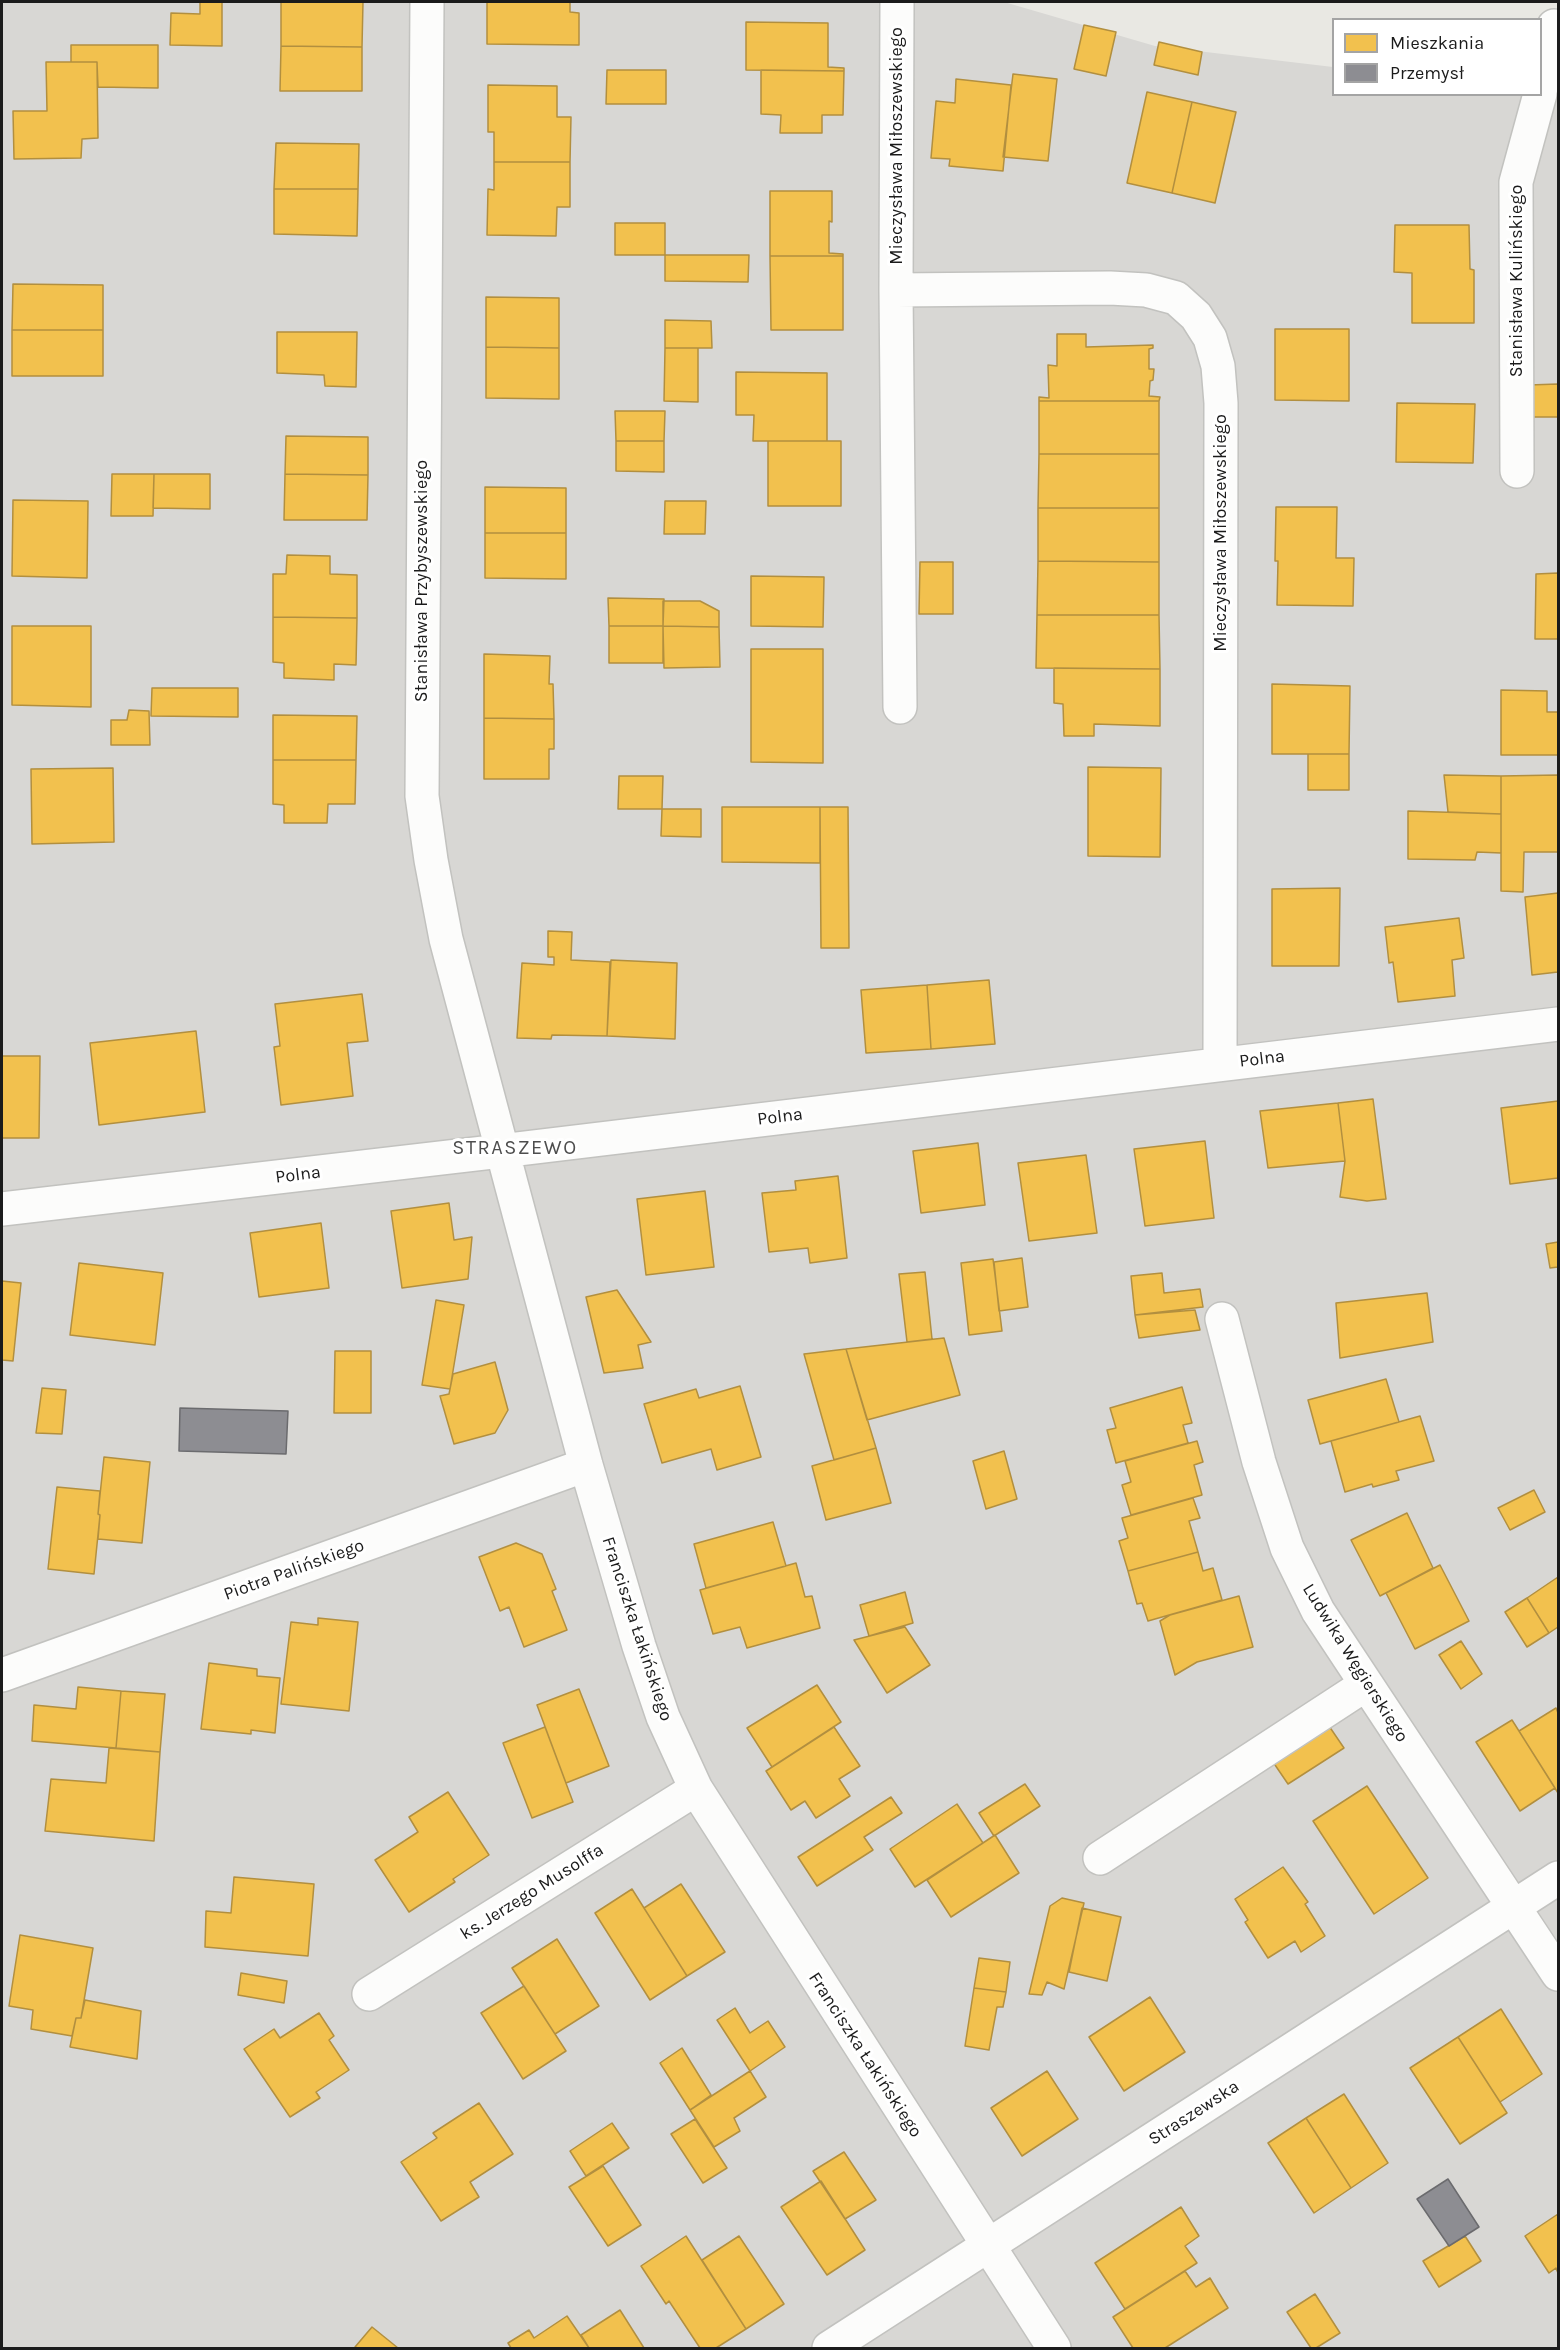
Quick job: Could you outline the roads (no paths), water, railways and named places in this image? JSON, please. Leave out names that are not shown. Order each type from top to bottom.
[{"type":"street","name":"Stanisława Przybyszewskiego","points":[[427,2],[422,796],[446,939],[501,1151]]},
{"type":"street","name":"Mieczysława Miłoszewskiego","points":[[897,2],[896,290],[900,707]]},
{"type":"street","name":"Stanisława Kulińskiego","points":[[1542,80],[1552,18]]},
{"type":"street","name":"Stanisława Kulińskiego","points":[[1516,471],[1516,182],[1539,96]]},
{"type":"street","name":"Mieczysława Miłoszewskiego","points":[[896,290],[1110,288],[1146,290],[1176,298],[1196,316],[1210,338],[1218,366],[1221,403],[1220,1064]]},
{"type":"street","name":"Polna","points":[[2,1209],[1558,1024]]},
{"type":"street","name":"Franciszka Łakińskiego","points":[[501,1151],[586,1466],[639,1646],[663,1717],[696,1790],[1054,2349]]},
{"type":"street","name":"Ludwika Węgierskiego","points":[[1222,1319],[1259,1462],[1287,1548],[1318,1611],[1558,1974]]},
{"type":"street","name":"Piotra Palińskiego","points":[[2,1676],[586,1466]]},
{"type":"street","points":[[1100,1858],[1365,1685]]},
{"type":"street","name":"ks. Jerzego Musolffa","points":[[369,1994],[696,1790]]},
{"type":"street","name":"Straszewska","points":[[829,2349],[1558,1878]]},
{"type":"district","name":"STRASZEWO","points":[[515,1148]]}]
